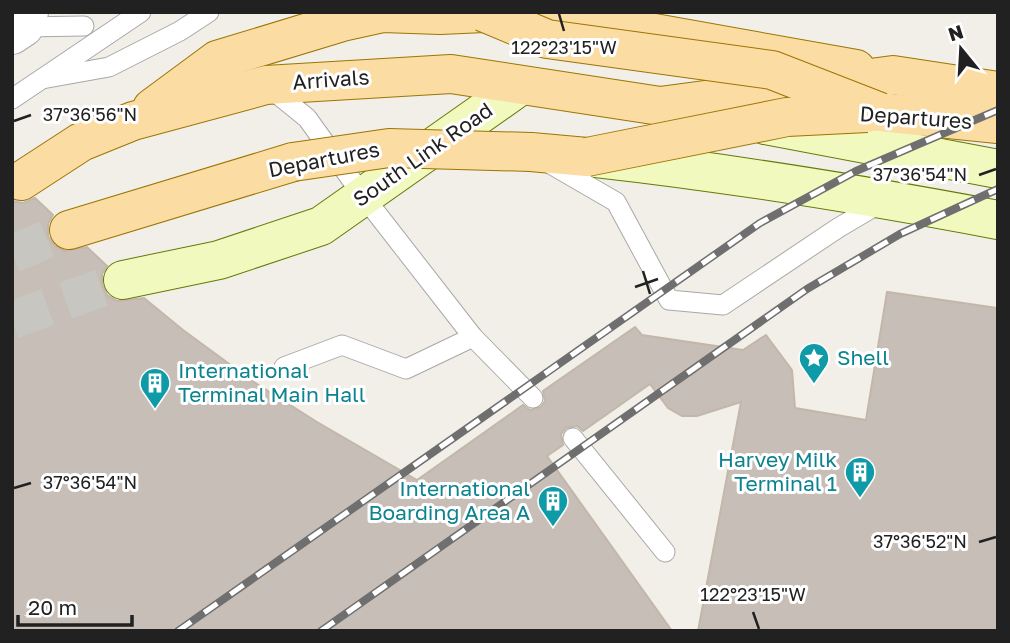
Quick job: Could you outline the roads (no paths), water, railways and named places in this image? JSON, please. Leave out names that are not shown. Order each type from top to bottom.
[{"type":"main road","points":[[483,12],[547,39],[772,70],[880,112]]},
{"type":"main road","points":[[133,121],[217,60],[342,22],[383,13],[440,15],[506,12]]},
{"type":"main road","points":[[537,12],[893,75]]},
{"type":"main road","name":"Arrivals","points":[[21,181],[81,142],[133,121],[266,85],[451,74],[660,106],[998,169]]},
{"type":"main road","name":"Arrivals","points":[[660,106],[893,75],[998,91]]},
{"type":"main road","name":"South Link Road","points":[[123,280],[219,260],[321,226],[520,86]]},
{"type":"main road","name":"Departures","points":[[587,157],[787,117],[880,112],[998,124]]},
{"type":"main road","name":"Departures","points":[[69,230],[293,162],[389,148],[531,152],[672,167],[886,199],[998,220]]},
{"type":"lane","points":[[12,99],[141,12]]},
{"type":"lane","points":[[42,79],[109,67],[180,31],[209,12]]},
{"type":"lane","points":[[28,22],[84,26]]},
{"type":"lane","points":[[266,85],[307,118],[364,197],[473,337],[533,398]]},
{"type":"lane","points":[[531,152],[616,202],[669,300],[723,305],[886,199]]},
{"type":"lane","points":[[284,367],[342,345],[406,369],[473,337]]},
{"type":"lane","points":[[573,438],[665,552]]},
{"type":"tunnel","points":[[12,254],[69,230]]},
{"type":"tunnel","points":[[12,320],[123,280]]},
{"type":"railway","points":[[178,631],[760,223],[856,171],[998,110]]},
{"type":"railway","points":[[321,631],[807,289],[900,234],[998,189]]},
{"type":"place","name":"Shell","points":[[814,385]]},
{"type":"place","name":"International Terminal Main Hall","points":[[155,410]]},
{"type":"place","name":"Harvey Milk Terminal 1","points":[[860,499]]},
{"type":"place","name":"International Boarding Area A","points":[[553,528]]}]
